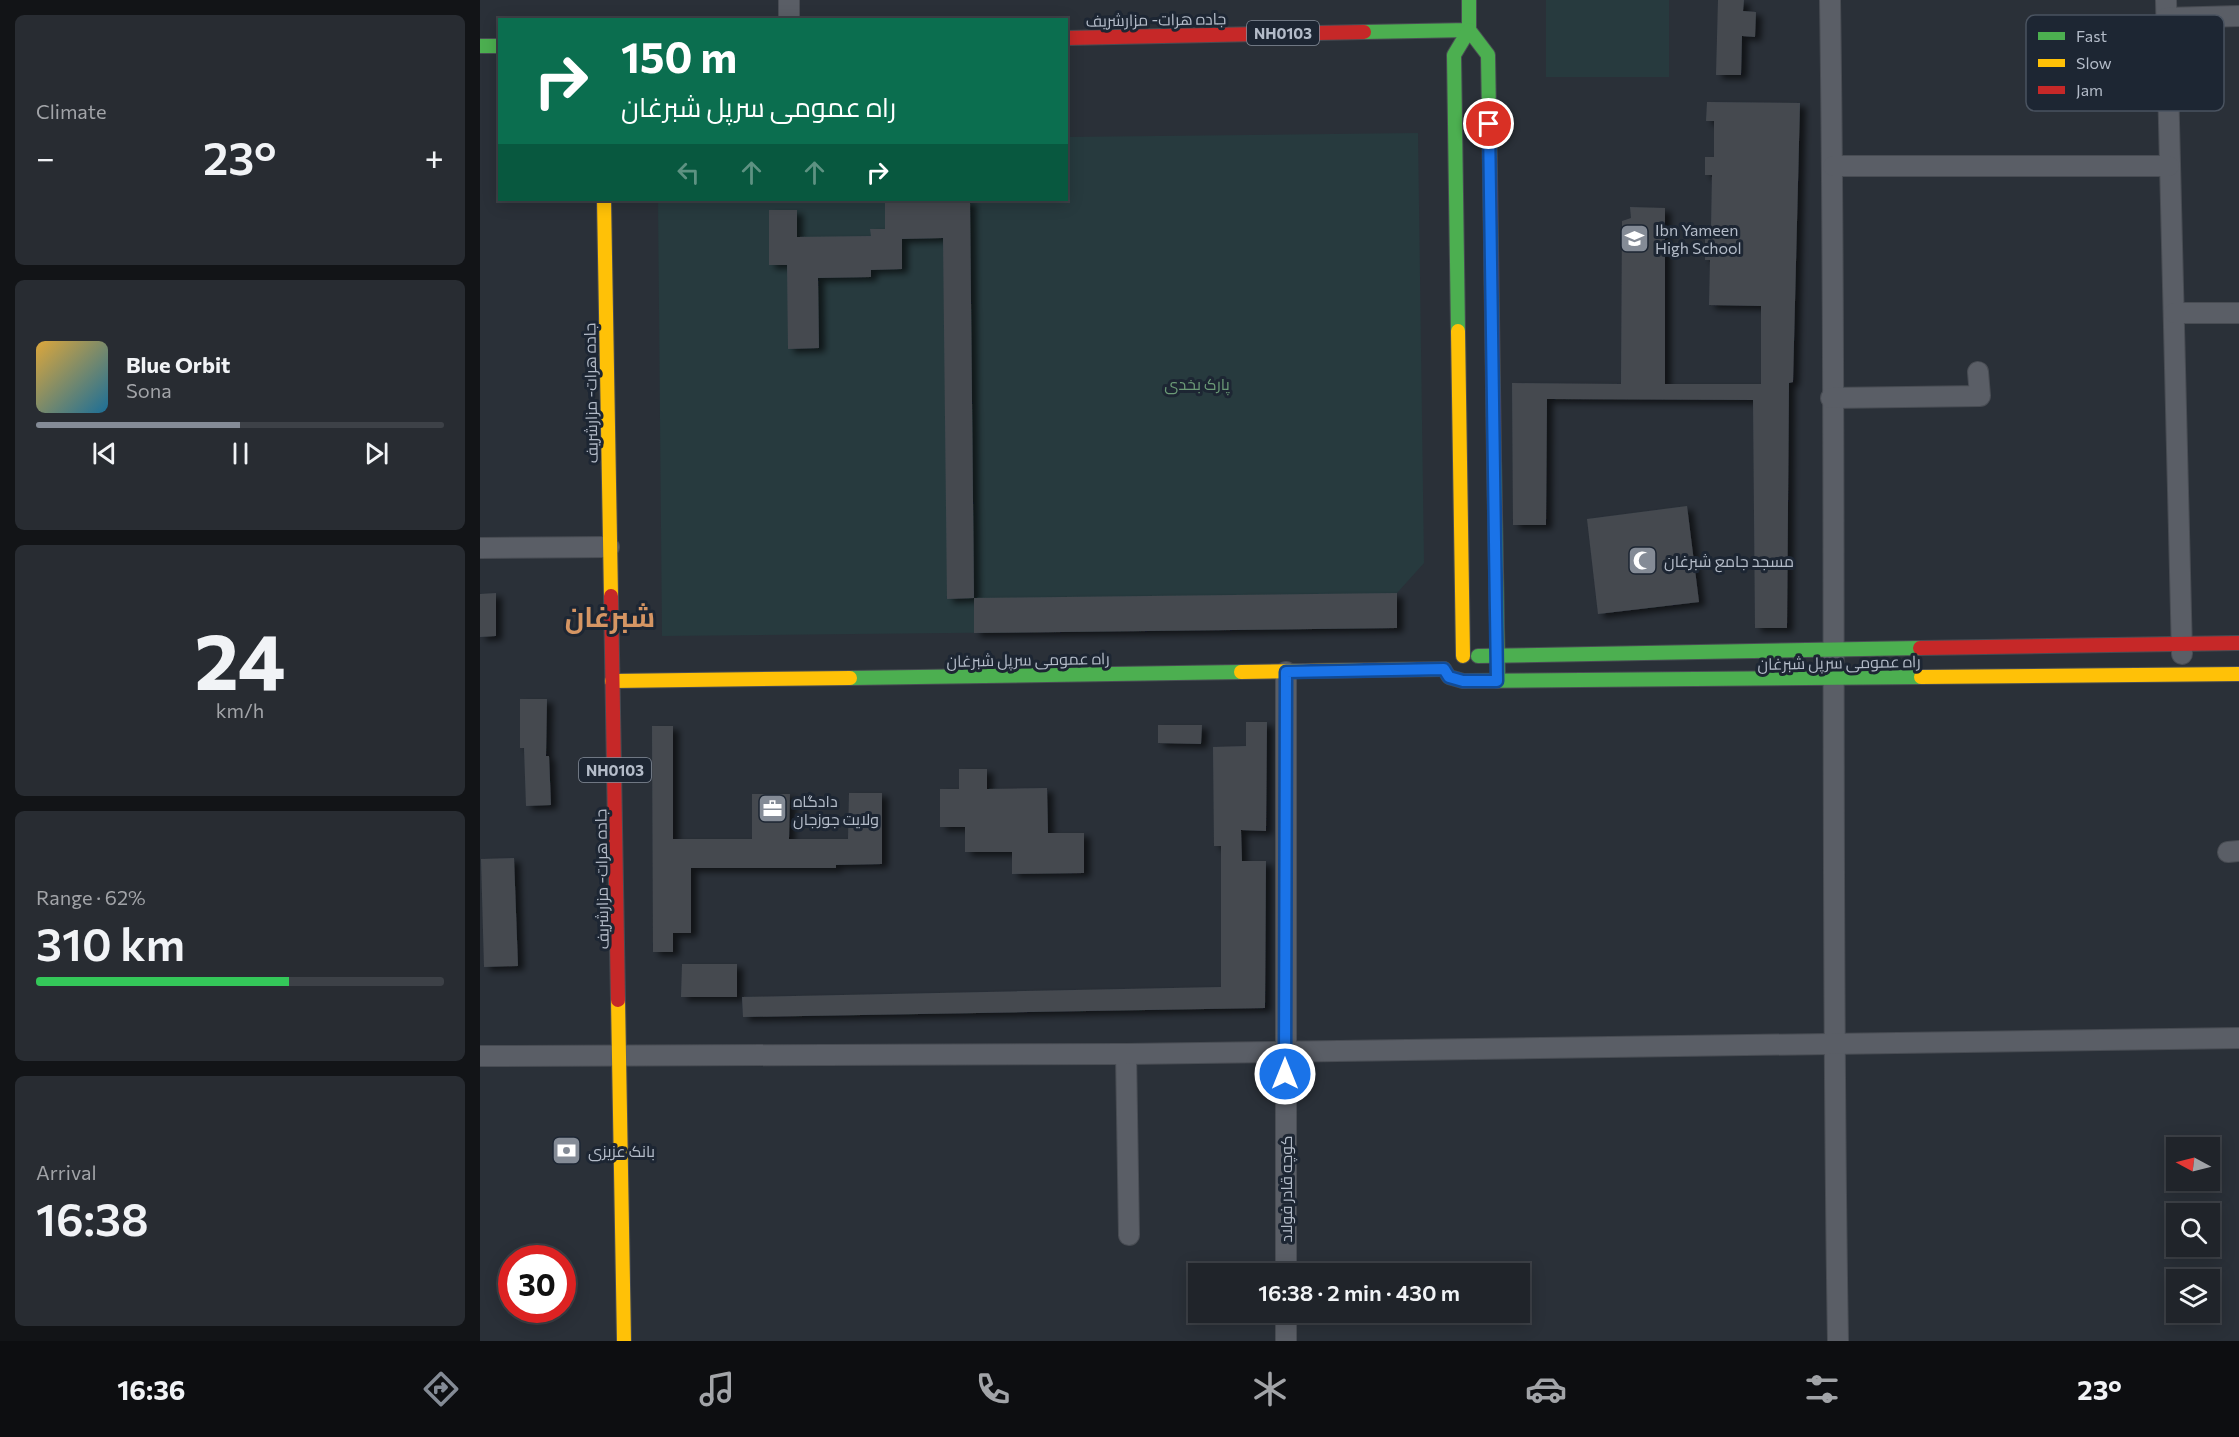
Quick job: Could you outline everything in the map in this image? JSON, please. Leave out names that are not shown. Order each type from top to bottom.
[{"type":"main road","points":[[1444,669],[1450,660],[1463,656],[1454,55],[1469,30],[1469,0]]},
{"type":"main road","points":[[1469,30],[1488,55],[1497,681]]},
{"type":"main road","name":"جاده هرات- مزارشریف","points":[[1068,38],[1469,30]]},
{"type":"main road","points":[[480,46],[498,46]]},
{"type":"main road","name":"جاده هرات- مزارشریف","points":[[604,201],[609,547],[621,1055],[624,1341]]},
{"type":"main road","name":"راه عمومی سرپل شبرغان","points":[[1463,656],[2239,644]]},
{"type":"main road","name":"راه عمومی سرپل شبرغان","points":[[612,681],[1444,669],[1449,677],[1463,681],[2239,674]]},
{"type":"street","points":[[789,0],[789,18]]},
{"type":"street","points":[[1830,0],[1833,166],[1831,398],[1834,649],[1833,1042],[1838,1341]]},
{"type":"street","points":[[2166,9],[2239,16]]},
{"type":"street","points":[[2168,111],[2182,675]]},
{"type":"street","points":[[1833,166],[2169,166]]},
{"type":"street","points":[[2174,313],[2239,313]]},
{"type":"street","points":[[1831,398],[1980,396],[1978,372]]},
{"type":"street","points":[[480,549],[609,547]]},
{"type":"street","name":"کوچه قادر فولاد","points":[[1286,672],[1286,1263]]},
{"type":"street","points":[[480,1056],[1126,1054],[1833,1042],[2239,1038]]},
{"type":"street","points":[[1126,1054],[1129,1235]]},
{"type":"street","points":[[1286,1323],[1286,1341]]},
{"type":"green space","points":[[1546,0],[1669,0],[1669,77],[1546,77]]},
{"type":"green space","name":"پارک بخدی","points":[[1418,133],[1424,563],[1397,593],[1397,628],[662,636],[658,201],[1068,201],[1068,137]]},
{"type":"building","points":[[1718,0],[1744,0],[1743,11],[1756,12],[1755,37],[1742,36],[1741,75],[1716,75]]},
{"type":"building","points":[[1707,102],[1800,103],[1793,382],[1789,383],[1787,628],[1755,628],[1753,400],[1547,399],[1546,525],[1513,525],[1512,383],[1621,384],[1622,221],[1631,218],[1630,207],[1665,208],[1665,384],[1761,384],[1761,306],[1709,305],[1710,260],[1705,260],[1705,228],[1711,228],[1712,175],[1705,175],[1705,157],[1714,157],[1714,121],[1706,121]]},
{"type":"building","points":[[885,201],[970,201],[974,598],[947,599],[943,238],[902,239],[902,269],[871,270],[871,277],[818,278],[819,348],[788,349],[787,265],[769,265],[769,210],[797,210],[797,237],[871,236],[870,229],[885,229]]},
{"type":"building","name":"مسجد جامع شبرغان","points":[[1687,506],[1699,602],[1598,614],[1587,519]]},
{"type":"building","points":[[496,593],[496,636],[480,637],[480,594]]},
{"type":"building","points":[[1397,593],[1397,628],[974,633],[974,598]]},
{"type":"building","points":[[520,699],[547,699],[546,756],[549,756],[551,805],[526,806],[524,748],[520,748]]},
{"type":"building","points":[[1246,722],[1267,722],[1266,831],[1241,830],[1242,861],[1266,861],[1265,1008],[743,1017],[742,997],[1221,987],[1221,846],[1214,846],[1213,747],[1246,746]]},
{"type":"building","points":[[1158,725],[1202,725],[1201,744],[1158,743]]},
{"type":"building","points":[[652,726],[673,726],[673,839],[752,839],[752,794],[790,794],[789,839],[848,839],[849,793],[882,793],[882,864],[836,865],[836,868],[691,868],[691,933],[673,933],[673,952],[653,952]]},
{"type":"building","points":[[959,769],[987,769],[987,789],[1047,788],[1048,833],[1084,833],[1084,873],[1012,874],[1012,852],[965,852],[965,827],[940,827],[940,789],[959,789]]},
{"type":"building","points":[[514,858],[518,966],[484,967],[481,859]]},
{"type":"building","points":[[682,964],[737,964],[737,997],[681,997]]},
{"type":"traffic: fast","points":[[1364,32],[1469,30],[1469,0]]},
{"type":"traffic: fast","points":[[1458,331],[1454,55],[1469,30],[1488,55],[1490,173]]},
{"type":"traffic: fast","points":[[480,46],[498,46]]},
{"type":"traffic: fast","points":[[1494,459],[1498,681]]},
{"type":"traffic: fast","points":[[1478,656],[1920,648]]},
{"type":"traffic: fast","points":[[1444,669],[1449,677],[1463,681],[1921,677]]},
{"type":"traffic: fast","points":[[850,678],[1241,672]]},
{"type":"traffic: slow","points":[[604,201],[611,596]]},
{"type":"traffic: slow","points":[[1458,331],[1463,656]]},
{"type":"traffic: slow","points":[[1241,672],[1444,669]]},
{"type":"traffic: slow","points":[[1921,677],[2239,674]]},
{"type":"traffic: slow","points":[[612,681],[850,678]]},
{"type":"traffic: slow","points":[[618,1000],[624,1341]]},
{"type":"traffic: jam","points":[[1068,38],[1364,32]]},
{"type":"traffic: jam","points":[[1490,173],[1494,459]]},
{"type":"traffic: jam","points":[[611,596],[618,1000]]},
{"type":"traffic: jam","points":[[1920,648],[2239,643]]},
{"type":"place","name":"Ibn Yameen High School","points":[[1634,238]]},
{"type":"place","name":"مسجد جامع شبرغان","points":[[1643,560]]},
{"type":"place","name":"دادگاه ولایت جوزجان","points":[[772,809]]},
{"type":"place","name":"بانک عزیزی","points":[[567,1150]]},
{"type":"district","name":"شبرغان","points":[[610,616]]},
{"type":"route","points":[[1285,1074],[1286,672],[1444,669],[1449,677],[1463,681],[1497,681],[1489,124]]}]
